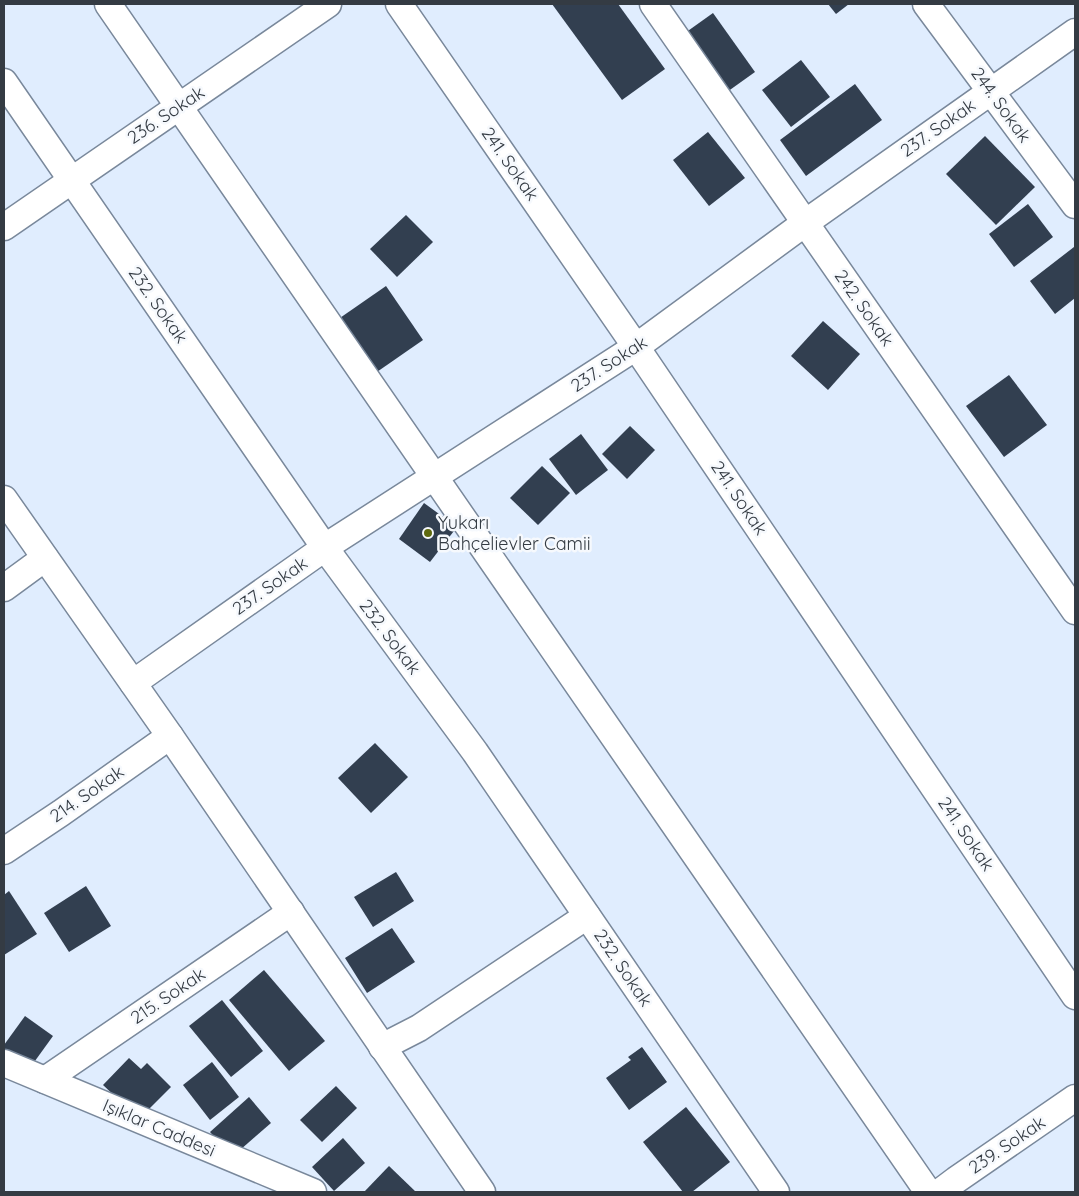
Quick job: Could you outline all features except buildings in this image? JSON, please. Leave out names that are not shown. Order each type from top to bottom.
[{"type":"street","points":[[108,4],[928,1192]]},
{"type":"street","name":"236. Sokak","points":[[4,227],[328,4]]},
{"type":"street","name":"241. Sokak","points":[[399,4],[636,347],[1075,996]]},
{"type":"street","name":"242. Sokak","points":[[653,4],[1075,611]]},
{"type":"street","name":"244. Sokak","points":[[926,4],[1075,205]]},
{"type":"street","name":"237. Sokak","points":[[133,682],[324,548],[636,347],[805,223],[1075,32]]},
{"type":"street","name":"232. Sokak","points":[[4,82],[324,548],[475,752],[776,1192]]},
{"type":"street","points":[[4,498],[133,682],[482,1192]]},
{"type":"street","points":[[4,588],[45,558]]},
{"type":"street","name":"214. Sokak","points":[[4,851],[62,813],[170,736]]},
{"type":"street","name":"215. Sokak","points":[[45,1080],[291,912]]},
{"type":"street","points":[[382,1047],[419,1028],[587,916]]},
{"type":"street","name":"Işıklar Caddesi","points":[[4,1063],[276,1185],[313,1192]]},
{"type":"street","name":"239. Sokak","points":[[940,1192],[1075,1098]]},
{"type":"place","name":"Yukarı Bahçelievler Camii","points":[[428,533]]}]
